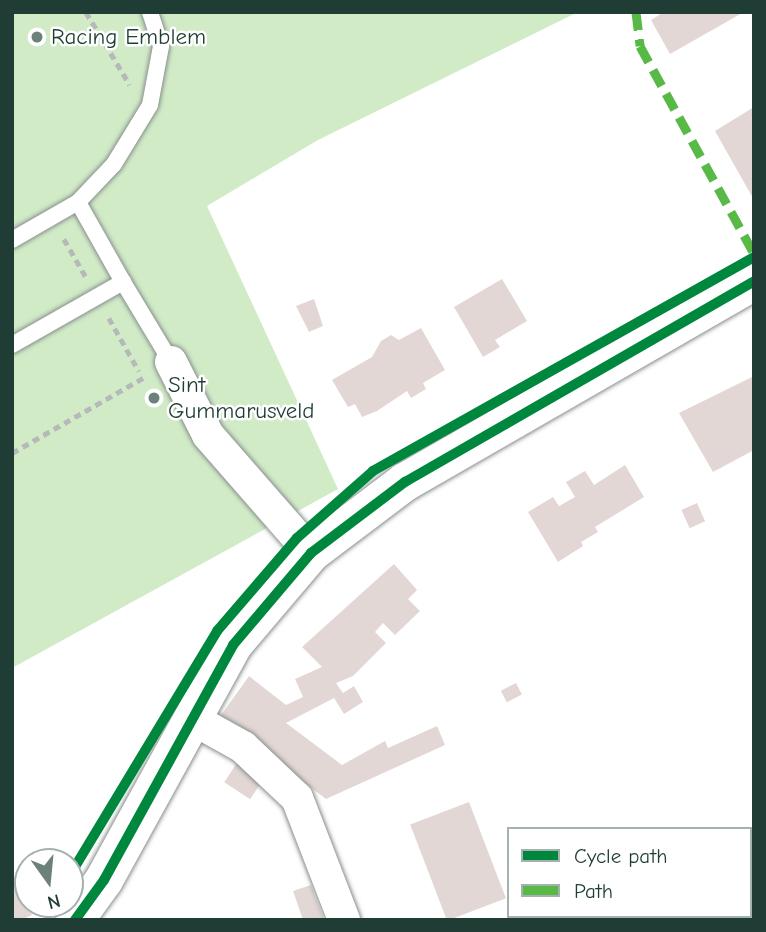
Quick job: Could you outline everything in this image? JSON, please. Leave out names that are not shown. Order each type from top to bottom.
[{"type":"street","points":[[75,920],[104,880],[233,645],[311,553],[405,482],[754,281]]},
{"type":"street","points":[[172,362],[208,435],[311,553]]},
{"type":"street","points":[[191,718],[243,747],[297,798],[344,920]]},
{"type":"lane","points":[[12,240],[78,202],[114,164],[149,105],[161,46],[150,12]]},
{"type":"lane","points":[[78,202],[172,362]]},
{"type":"lane","points":[[12,345],[123,282]]},
{"type":"path","points":[[86,12],[130,85],[130,92]]},
{"type":"path","points":[[12,453],[172,362]]},
{"type":"green space","name":"Sint Gummarusveld","points":[[12,12],[578,12],[318,140],[207,206],[338,489],[12,668]]},
{"type":"building","points":[[664,12],[744,12],[670,54],[651,20]]},
{"type":"building","points":[[754,107],[754,200],[715,131]]},
{"type":"building","points":[[502,279],[527,321],[495,340],[500,347],[483,357],[454,307]]},
{"type":"building","points":[[314,299],[323,326],[309,332],[296,306]]},
{"type":"building","points":[[421,328],[445,370],[423,383],[426,389],[411,398],[407,391],[377,411],[362,417],[355,404],[348,407],[332,380],[372,357],[381,341],[391,335],[399,340]]},
{"type":"building","points":[[754,376],[754,450],[713,472],[679,413]]},
{"type":"building","points":[[625,465],[644,497],[595,527],[598,532],[581,542],[583,546],[558,562],[528,512],[553,497],[559,506],[575,497],[566,482],[585,471],[594,485]]},
{"type":"building","points":[[697,503],[705,521],[690,528],[681,510]]},
{"type":"building","points":[[394,564],[417,590],[408,599],[420,611],[395,635],[383,623],[375,632],[386,643],[353,676],[336,683],[343,693],[354,686],[363,702],[344,714],[334,698],[286,723],[342,765],[385,741],[388,748],[437,726],[445,745],[326,799],[219,718],[249,676],[286,705],[303,697],[295,679],[322,667],[302,647]]},
{"type":"building","points":[[516,683],[522,695],[507,702],[501,691]]},
{"type":"building","points":[[240,758],[266,775],[250,799],[224,782]]},
{"type":"building","points":[[469,802],[506,898],[447,920],[410,825]]},
{"type":"building","points":[[12,872],[14,918],[25,918],[12,920]]},
{"type":"building","points":[[311,885],[324,920],[303,920],[293,891]]},
{"type":"marked path","points":[[636,12],[640,46],[754,253]]},
{"type":"cycle path","points":[[84,852],[217,631],[297,538],[373,471],[754,257]]},
{"type":"cycle path","points":[[75,920],[104,880],[233,645],[311,553],[405,482],[754,281]]},
{"type":"place","name":"Racing Emblem","points":[[37,37]]},
{"type":"place","name":"Sint Gummarusveld","points":[[154,398]]}]
